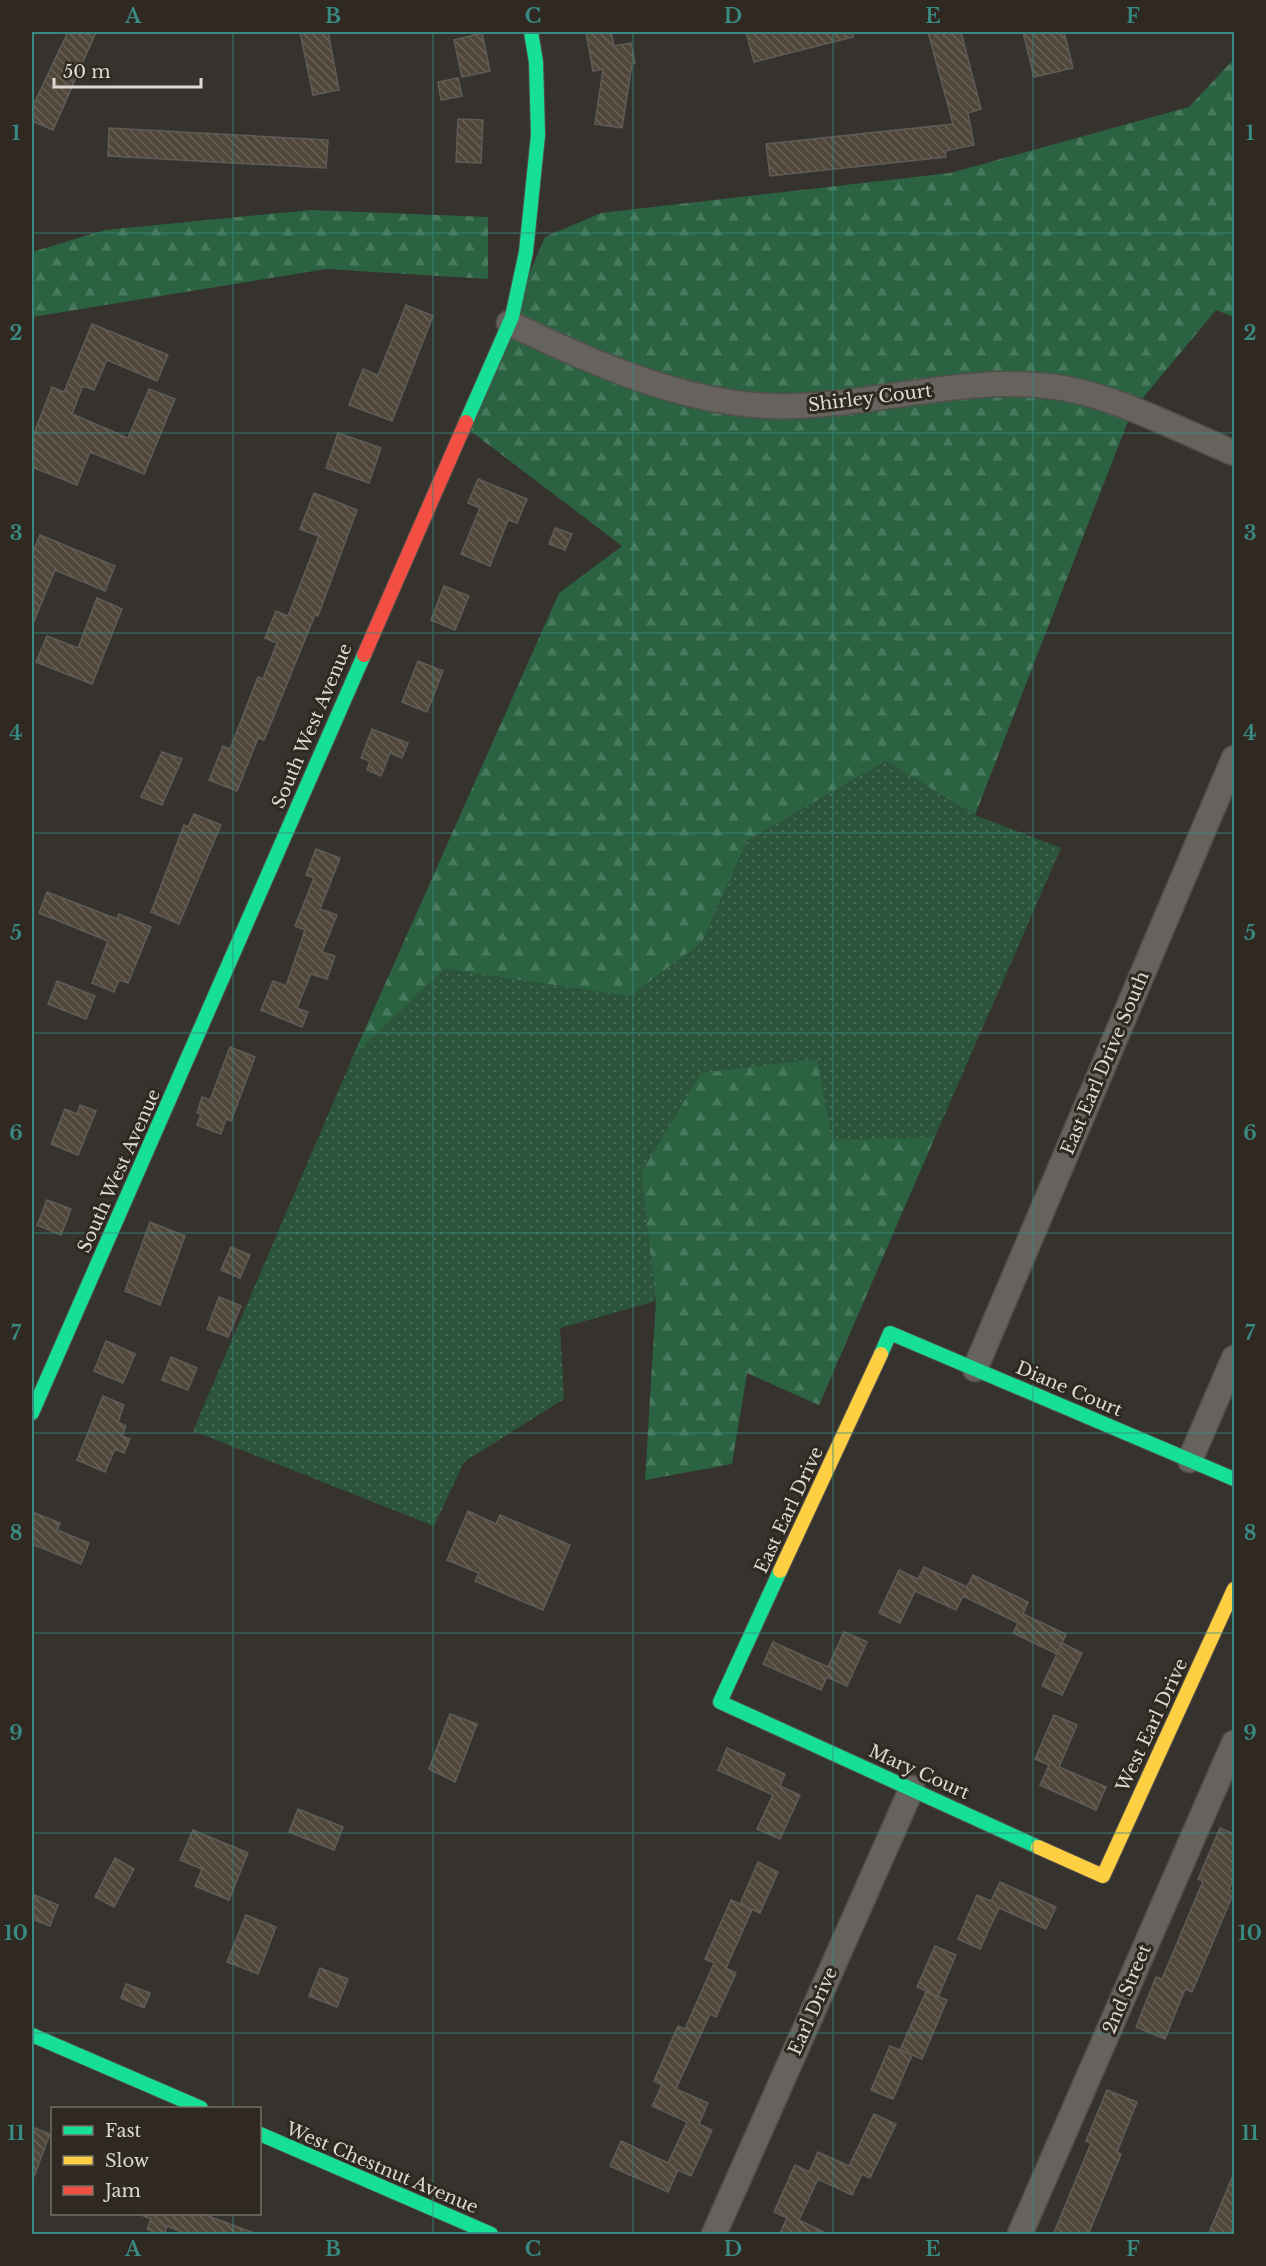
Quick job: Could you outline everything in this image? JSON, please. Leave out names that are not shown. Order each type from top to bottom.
[{"type":"street","name":"South West Avenue","points":[[32,1413],[509,323],[520,284],[528,236],[538,132],[537,86],[531,32]]},
{"type":"street","name":"Shirley Court","points":[[509,323],[671,390],[730,404],[798,406],[990,385],[1055,386],[1102,399],[1234,453]]},
{"type":"street","name":"East Earl Drive South","points":[[975,1369],[1234,758]]},
{"type":"street","name":"Diane Court","points":[[890,1333],[1234,1479]]},
{"type":"street","name":"East Earl Drive","points":[[720,1702],[890,1333]]},
{"type":"street","points":[[1190,1460],[1234,1358]]},
{"type":"street","name":"West Earl Drive","points":[[1103,1876],[1234,1589]]},
{"type":"street","name":"Mary Court","points":[[720,1702],[1103,1876]]},
{"type":"street","name":"2nd Street","points":[[1020,2235],[1234,1743]]},
{"type":"street","name":"Earl Drive","points":[[714,2235],[912,1788]]},
{"type":"street","points":[[32,2035],[196,2107]]},
{"type":"street","name":"West Chestnut Avenue","points":[[261,2134],[491,2235]]},
{"type":"green space","points":[[1234,59],[1234,317],[1216,310],[1132,411],[975,815],[886,761],[747,841],[702,942],[630,996],[445,969],[353,1056],[559,593],[622,546],[464,426],[545,237],[601,213],[950,173],[1189,107]]},
{"type":"green space","points":[[311,210],[488,217],[488,279],[326,269],[32,317],[32,252],[105,230]]},
{"type":"green space","points":[[886,761],[975,815],[1061,848],[935,1137],[832,1139],[641,1173],[656,1301],[560,1328],[564,1399],[464,1462],[434,1526],[193,1431],[353,1056],[445,969],[630,995],[702,942],[747,841]]},
{"type":"green space","points":[[817,1059],[832,1139],[935,1137],[819,1405],[747,1373],[732,1464],[645,1480],[656,1301],[641,1173],[701,1073]]},
{"type":"building","points":[[68,32],[96,32],[53,130],[32,121],[32,108]]},
{"type":"building","points":[[300,32],[328,32],[339,90],[313,95]]},
{"type":"building","points":[[586,32],[611,32],[614,46],[631,43],[635,63],[632,64],[622,128],[595,124],[603,69],[593,71]]},
{"type":"building","points":[[746,32],[853,32],[853,37],[754,62]]},
{"type":"building","points":[[928,32],[961,32],[981,109],[968,113],[974,145],[945,151],[946,157],[770,176],[766,144],[953,124]]},
{"type":"building","points":[[1023,32],[1064,32],[1073,68],[1034,77]]},
{"type":"building","points":[[482,33],[490,71],[462,77],[454,40]]},
{"type":"building","points":[[458,78],[462,96],[441,100],[438,82]]},
{"type":"building","points":[[458,119],[483,120],[481,163],[456,162]]},
{"type":"building","points":[[109,128],[328,140],[326,168],[108,156]]},
{"type":"building","points":[[406,305],[433,316],[392,421],[349,405],[363,369],[378,375]]},
{"type":"building","points":[[92,324],[168,355],[157,381],[107,360],[94,390],[83,386],[72,414],[128,438],[149,389],[175,399],[144,474],[90,452],[77,485],[32,467],[32,439],[52,387],[64,392]]},
{"type":"building","points":[[338,433],[381,448],[369,483],[326,468]]},
{"type":"building","points":[[478,479],[527,499],[517,523],[508,520],[490,566],[461,554],[480,508],[468,503]]},
{"type":"building","points":[[314,493],[357,510],[318,616],[315,615],[264,740],[258,738],[237,791],[209,780],[223,746],[230,749],[258,677],[263,679],[277,643],[265,638],[276,611],[288,616],[319,536],[300,529]]},
{"type":"building","points":[[555,528],[572,534],[565,550],[549,544]]},
{"type":"building","points":[[40,535],[115,566],[105,591],[55,570],[32,626],[32,555]]},
{"type":"building","points":[[444,586],[469,596],[455,630],[431,620]]},
{"type":"building","points":[[97,598],[122,609],[92,684],[36,662],[47,636],[78,648]]},
{"type":"building","points":[[418,661],[443,671],[427,712],[402,702]]},
{"type":"building","points":[[372,729],[408,743],[402,758],[390,753],[381,776],[367,770],[370,761],[361,758]]},
{"type":"building","points":[[162,752],[182,759],[162,805],[141,797]]},
{"type":"building","points":[[194,814],[221,825],[179,924],[151,912],[184,825],[188,827]]},
{"type":"building","points":[[316,849],[340,858],[320,909],[337,915],[322,952],[335,956],[327,979],[311,974],[297,1008],[308,1012],[302,1027],[261,1010],[273,981],[286,986],[305,930],[295,926],[314,878],[306,875]]},
{"type":"building","points":[[47,892],[117,919],[119,914],[151,927],[128,983],[119,980],[114,992],[92,983],[108,941],[39,913]]},
{"type":"building","points":[[57,981],[95,996],[86,1019],[48,1004]]},
{"type":"building","points":[[230,1047],[255,1057],[231,1121],[226,1119],[221,1134],[197,1125],[201,1114],[197,1113],[202,1097],[210,1100]]},
{"type":"building","points":[[80,1105],[96,1111],[78,1155],[51,1144],[65,1109],[77,1114]]},
{"type":"building","points":[[47,1200],[71,1209],[61,1235],[37,1225]]},
{"type":"building","points":[[150,1222],[185,1236],[160,1305],[125,1291]]},
{"type":"building","points":[[231,1247],[250,1255],[240,1278],[221,1270]]},
{"type":"building","points":[[219,1297],[241,1306],[228,1337],[207,1329]]},
{"type":"building","points":[[106,1341],[135,1354],[123,1383],[94,1371]]},
{"type":"building","points":[[171,1357],[197,1368],[188,1390],[162,1380]]},
{"type":"building","points":[[103,1396],[124,1405],[118,1422],[126,1426],[122,1436],[130,1439],[124,1453],[115,1449],[105,1472],[77,1460]]},
{"type":"building","points":[[468,1511],[496,1524],[500,1515],[570,1545],[543,1610],[475,1581],[479,1573],[447,1560]]},
{"type":"building","points":[[32,1512],[60,1523],[57,1530],[89,1543],[81,1564],[32,1544]]},
{"type":"building","points":[[924,1567],[967,1587],[973,1575],[1028,1602],[1023,1614],[1066,1634],[1057,1654],[1013,1633],[1018,1623],[963,1596],[956,1610],[915,1591],[900,1623],[879,1613],[899,1570],[918,1579]]},
{"type":"building","points":[[844,1632],[867,1642],[847,1686],[827,1677],[821,1690],[763,1664],[773,1642],[828,1667]]},
{"type":"building","points":[[1062,1643],[1082,1653],[1062,1695],[1042,1686]]},
{"type":"building","points":[[450,1714],[477,1724],[455,1782],[429,1769]]},
{"type":"building","points":[[1054,1715],[1077,1725],[1059,1767],[1106,1787],[1096,1810],[1040,1785],[1049,1765],[1035,1759]]},
{"type":"building","points":[[727,1748],[785,1774],[780,1786],[800,1795],[780,1839],[757,1829],[773,1795],[718,1770]]},
{"type":"building","points":[[298,1809],[343,1827],[334,1850],[289,1832]]},
{"type":"building","points":[[1220,1828],[1234,1834],[1234,1876],[1229,1890],[1234,1892],[1192,1992],[1185,1989],[1165,2039],[1136,2027],[1156,1977],[1162,1979],[1203,1881],[1198,1879]]},
{"type":"building","points":[[193,1830],[248,1853],[229,1900],[195,1886],[202,1869],[180,1860]]},
{"type":"building","points":[[115,1858],[134,1869],[114,1907],[95,1897]]},
{"type":"building","points":[[758,1862],[778,1872],[760,1913],[740,1904]]},
{"type":"building","points":[[1000,1882],[1056,1907],[1046,1929],[999,1908],[980,1949],[958,1939],[977,1895],[991,1901]]},
{"type":"building","points":[[32,1894],[58,1905],[50,1926],[32,1919]]},
{"type":"building","points":[[731,1900],[752,1910],[726,1968],[736,1973],[716,2017],[710,2014],[676,2089],[708,2103],[699,2124],[712,2130],[691,2176],[678,2170],[668,2192],[610,2166],[621,2141],[668,2163],[687,2122],[652,2106],[662,2085],[654,2081],[678,2026],[685,2029],[714,1963],[705,1959]]},
{"type":"building","points":[[246,1915],[276,1927],[258,1974],[227,1962]]},
{"type":"building","points":[[935,1946],[956,1955],[938,1997],[917,1987]]},
{"type":"building","points":[[320,1968],[348,1979],[337,2007],[309,1996]]},
{"type":"building","points":[[126,1984],[150,1993],[144,2008],[121,1998]]},
{"type":"building","points":[[926,1992],[947,2000],[922,2059],[900,2050]]},
{"type":"building","points":[[890,2046],[912,2055],[893,2099],[871,2090]]},
{"type":"building","points":[[1107,2090],[1137,2102],[1117,2152],[1121,2154],[1088,2235],[1053,2235],[1091,2143],[1086,2141]]},
{"type":"building","points":[[874,2114],[896,2124],[870,2178],[862,2174],[852,2195],[818,2179],[799,2220],[830,2235],[779,2235],[787,2218],[774,2212],[795,2165],[809,2172],[818,2152],[849,2166]]},
{"type":"building","points":[[32,2127],[50,2134],[33,2179],[32,2178]]},
{"type":"building","points":[[1234,2173],[1234,2235],[1208,2235]]},
{"type":"building","points":[[141,2215],[206,2215],[254,2233],[189,2235],[167,2226],[164,2235],[160,2235],[147,2229],[151,2219]]},
{"type":"traffic: fast","points":[[466,422],[512,317],[526,252],[538,135],[536,62],[531,32]]},
{"type":"traffic: fast","points":[[32,1413],[364,655]]},
{"type":"traffic: fast","points":[[881,1354],[890,1333],[1234,1479]]},
{"type":"traffic: fast","points":[[780,1571],[720,1702],[1038,1847]]},
{"type":"traffic: fast","points":[[32,2035],[199,2107]]},
{"type":"traffic: fast","points":[[261,2134],[491,2234]]},
{"type":"traffic: slow","points":[[780,1571],[881,1354]]},
{"type":"traffic: slow","points":[[1038,1847],[1103,1876],[1234,1589]]},
{"type":"traffic: jam","points":[[364,655],[466,422]]}]
